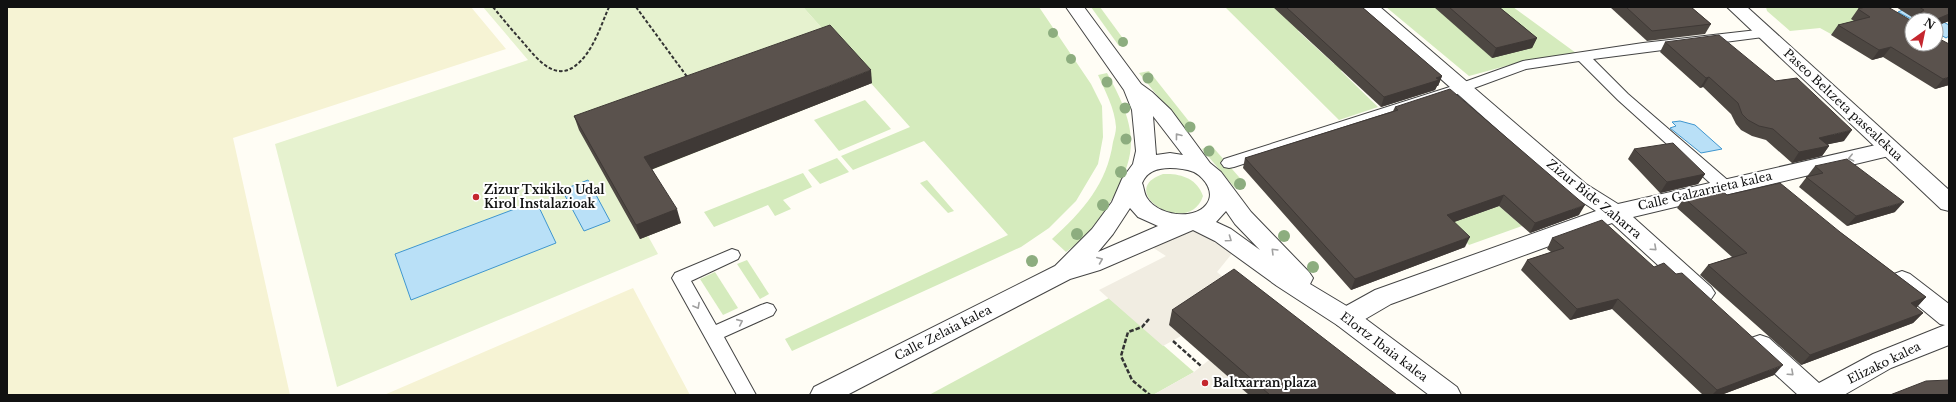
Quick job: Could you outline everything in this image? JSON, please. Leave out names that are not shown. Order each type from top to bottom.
[{"type":"street","points":[[1075,7],[1134,88],[1151,102],[1218,185],[1221,195],[1219,205],[1211,214],[1200,220],[1191,222],[1172,222],[1157,218],[1145,211],[1134,198],[1132,193],[1146,151],[1142,110],[1134,88]]},
{"type":"street","name":"Zizur Bide Zaharra","points":[[1369,7],[1578,189],[1615,213],[1721,309]]},
{"type":"street","name":"Paseo Beltzeta pasealekua","points":[[1736,7],[1949,203]]},
{"type":"street","name":"Calle Galzarrieta kalea","points":[[1346,318],[1383,297],[1615,213],[1768,176],[1889,149]]},
{"type":"street","points":[[1137,176],[1153,163],[1165,160],[1177,160],[1202,167]]},
{"type":"street","name":"Calle Zelaia kalea","points":[[1063,272],[1108,224],[1124,202],[1137,176]]},
{"type":"street","points":[[1768,176],[1792,196]]},
{"type":"street","name":"Elortz Ibaia kalea","points":[[1218,185],[1243,218],[1299,275],[1320,301]]},
{"type":"street","name":"Calle Zelaia kalea","points":[[823,395],[1063,272],[1092,264],[1191,222]]},
{"type":"street","name":"Elortz Ibaia kalea","points":[[1191,222],[1223,235],[1285,280],[1346,318],[1448,395]]},
{"type":"street","points":[[1884,267],[1949,317]]},
{"type":"street","points":[[1744,331],[1815,395]]},
{"type":"street","name":"Elizako kalea","points":[[1821,395],[1882,361],[1949,334]]},
{"type":"lane","points":[[1228,163],[1461,88],[1523,64],[1766,33]]},
{"type":"lane","points":[[1582,56],[1623,97],[1725,187]]},
{"type":"lane","points":[[732,255],[681,278],[747,395]]},
{"type":"lane","points":[[713,334],[767,310]]},
{"type":"path","points":[[493,7],[541,64],[550,70],[561,71],[573,68],[587,57],[609,7]]},
{"type":"path","points":[[636,7],[690,82]]},
{"type":"path","points":[[1149,320],[1142,327],[1128,332],[1121,356],[1132,380],[1150,395]]},
{"type":"path","points":[[1173,341],[1201,366]]},
{"type":"shaded area","points":[[7,7],[471,7],[506,49],[233,138],[290,395],[7,395]]},
{"type":"shaded area","points":[[1184,230],[1204,232],[1234,251],[1217,272],[1230,283],[1169,325],[1181,336],[1163,346],[1099,290],[1166,256],[1152,247]]},
{"type":"shaded area","points":[[633,288],[690,395],[384,395]]},
{"type":"shaded area","name":"Baltxarran plaza","points":[[1209,360],[1249,395],[1153,395],[1194,372]]},
{"type":"green space","name":"Zizur Txikiko Udal Kirol Instalazioak","points":[[483,7],[803,7],[872,83],[649,171],[681,223],[648,236],[658,254],[337,387],[275,144],[528,60]]},
{"type":"green space","points":[[803,7],[1039,7],[1091,84],[1102,106],[1103,137],[1098,164],[1076,201],[1049,228],[1021,247],[792,351],[785,339],[1008,235],[924,141],[853,170],[841,156],[910,127]]},
{"type":"green space","points":[[1091,7],[1100,7],[1127,44],[1119,46]]},
{"type":"green space","points":[[1225,7],[1274,7],[1355,14],[1298,31],[1334,64],[1391,46],[1399,53],[1341,71],[1378,107],[1339,120]]},
{"type":"green space","points":[[1386,7],[1513,7],[1576,53],[1517,63],[1469,76]]},
{"type":"green space","points":[[1766,7],[1861,7],[1871,13],[1852,19],[1865,28],[1840,39],[1820,28],[1790,31],[1767,11]]},
{"type":"green space","points":[[1149,71],[1195,129],[1186,131],[1139,73]]},
{"type":"green space","points":[[1107,73],[1119,97],[1129,124],[1131,142],[1130,154],[1122,179],[1110,203],[1087,234],[1066,252],[1052,239],[1074,218],[1092,196],[1105,171],[1116,131],[1114,114],[1098,75]]},
{"type":"green space","points":[[865,100],[891,129],[839,151],[814,120]]},
{"type":"green space","points":[[1211,145],[1246,185],[1235,188],[1202,149]]},
{"type":"green space","points":[[837,158],[849,172],[820,184],[808,170]]},
{"type":"green space","points":[[803,173],[812,187],[783,200],[791,209],[775,216],[768,205],[714,227],[704,212]]},
{"type":"green space","points":[[1163,174],[1176,174],[1187,178],[1197,185],[1203,196],[1195,208],[1184,213],[1171,212],[1159,208],[1150,200],[1146,191],[1150,182]]},
{"type":"green space","points":[[927,180],[954,211],[948,213],[920,183]]},
{"type":"green space","points":[[1499,206],[1522,226],[1469,245],[1448,224]]},
{"type":"green space","points":[[747,260],[769,294],[760,299],[737,264]]},
{"type":"green space","points":[[715,272],[738,308],[723,315],[700,279]]},
{"type":"green space","points":[[1109,298],[1194,372],[1153,395],[929,395]]},
{"type":"water","points":[[1910,7],[1915,7],[1924,12],[1904,12],[1904,15],[1898,12]]},
{"type":"water","points":[[1944,22],[1949,25],[1949,36],[1946,38],[1944,37]]},
{"type":"water","points":[[1680,121],[1695,125],[1722,149],[1701,153],[1670,128],[1676,126],[1672,122]]},
{"type":"water","points":[[588,180],[610,221],[584,231],[562,190]]},
{"type":"water","points":[[536,201],[556,243],[411,300],[395,254]]},
{"type":"building","points":[[1286,7],[1362,7],[1442,76],[1436,78],[1439,80],[1384,97]]},
{"type":"building","points":[[1449,7],[1499,7],[1537,38],[1496,48]]},
{"type":"building","points":[[1626,7],[1691,7],[1711,24],[1652,31]]},
{"type":"building","points":[[1865,7],[1888,7],[1904,16],[1904,52],[1944,52],[1944,41],[1949,44],[1949,77],[1943,79],[1891,47],[1879,50],[1838,25],[1870,17],[1858,9]]},
{"type":"building","points":[[1919,7],[1949,7],[1949,14],[1944,16],[1944,12],[1921,12],[1924,10]]},
{"type":"building","points":[[830,25],[871,70],[644,157],[677,209],[636,225],[574,116]]},
{"type":"building","points":[[1719,35],[1775,81],[1797,78],[1852,130],[1819,138],[1829,146],[1799,152],[1773,129],[1759,126],[1748,120],[1742,114],[1738,103],[1709,77],[1706,78],[1665,42]]},
{"type":"building","points":[[1450,89],[1585,205],[1535,223],[1504,195],[1447,215],[1470,237],[1355,279],[1245,158],[1398,110],[1395,107]]},
{"type":"building","points":[[1673,143],[1705,174],[1667,182],[1634,149]]},
{"type":"building","points":[[1847,159],[1904,202],[1856,216],[1806,177],[1823,173],[1815,166]]},
{"type":"building","points":[[1780,183],[1840,232],[1926,297],[1911,303],[1923,313],[1810,355],[1708,265],[1747,253],[1684,198],[1720,189],[1727,195]]},
{"type":"building","points":[[1602,220],[1654,267],[1664,263],[1676,274],[1682,273],[1783,365],[1717,390],[1618,299],[1577,309],[1527,260],[1564,248],[1552,238]]},
{"type":"building","points":[[1234,269],[1397,395],[1270,395],[1172,310]]},
{"type":"building","points":[[1949,380],[1949,395],[1890,395],[1926,381]]},
{"type":"place","name":"Zizur Txikiko Udal Kirol Instalazioak","points":[[476,197]]},
{"type":"place","name":"Baltxarran plaza","points":[[1205,383]]}]
